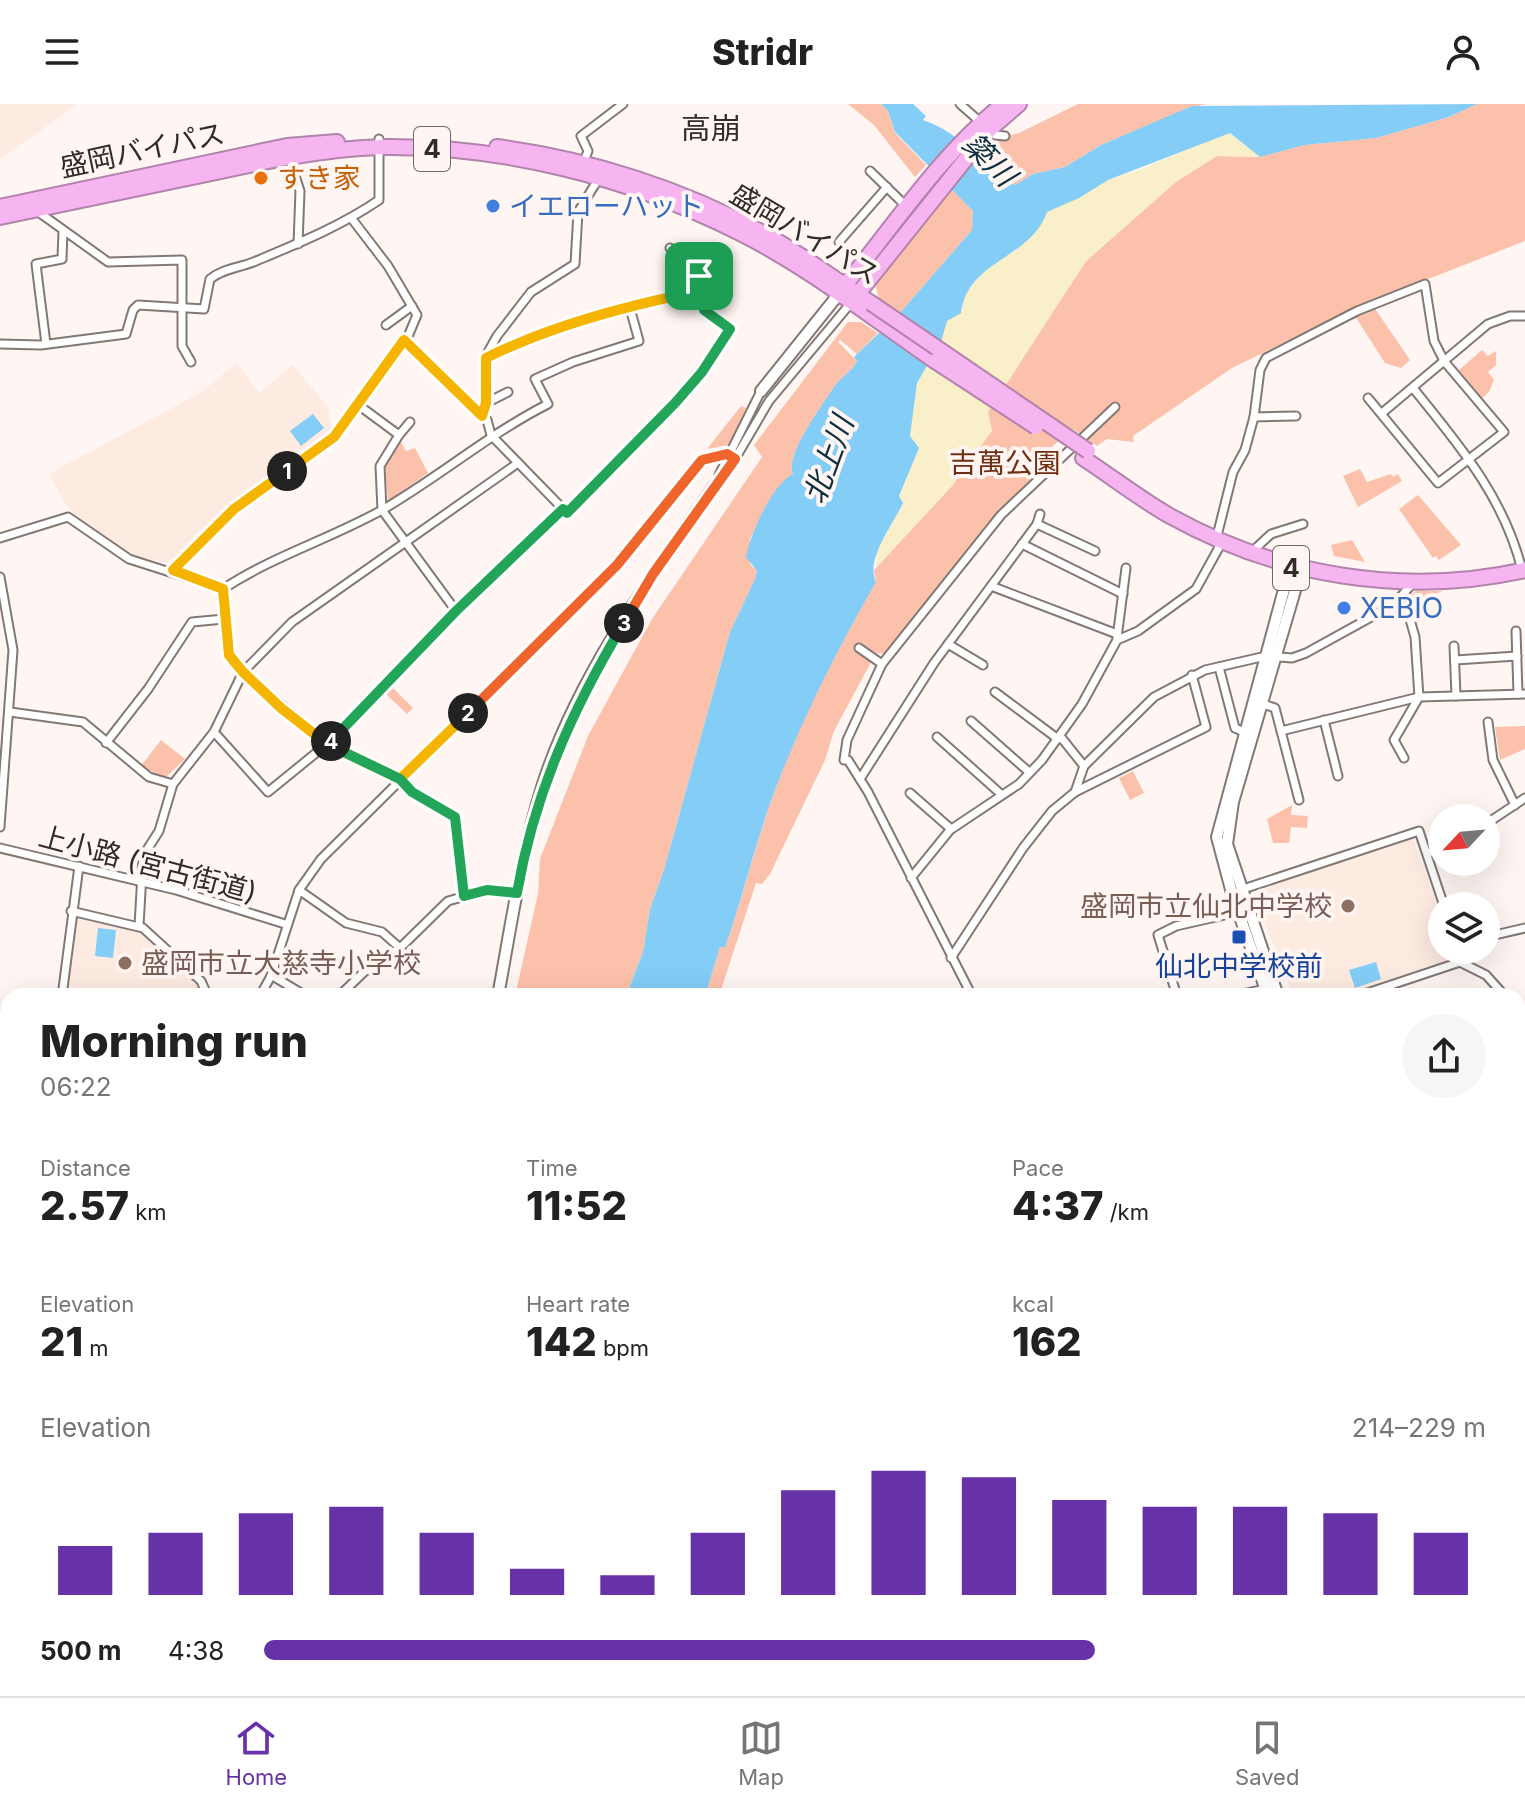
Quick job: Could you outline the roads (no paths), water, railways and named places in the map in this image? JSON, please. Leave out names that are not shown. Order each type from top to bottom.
[{"type":"highway","points":[[848,295],[913,207],[1003,104]]},
{"type":"highway","points":[[982,129],[1019,104]]},
{"type":"highway","name":"盛岡バイパス","points":[[0,207],[287,146],[454,141],[518,149],[583,164],[677,193],[740,221],[1086,455],[1168,515],[1297,564],[1414,582],[1469,580],[1523,566]]},
{"type":"highway","name":"盛岡バイパス","points":[[0,217],[289,157],[379,143],[455,149],[599,178],[686,207],[741,233],[848,295]]},
{"type":"highway","name":"盛岡バイパス","points":[[1220,537],[1257,547],[1297,564],[1367,571],[1433,575],[1523,566]]},
{"type":"street","points":[[583,164],[588,151],[581,136],[623,104]]},
{"type":"street","points":[[960,104],[982,129],[1005,136]]},
{"type":"street","points":[[0,344],[46,344],[126,334],[133,310],[138,305],[204,309],[210,279],[220,271],[247,265],[298,244],[352,219],[379,200],[379,143]]},
{"type":"street","points":[[289,157],[300,191],[298,244]]},
{"type":"street","points":[[870,171],[913,207]]},
{"type":"street","points":[[482,416],[486,403],[486,358],[504,325],[526,298],[546,280],[575,264],[578,212],[599,178]]},
{"type":"street","points":[[839,242],[887,187]]},
{"type":"street","points":[[35,210],[108,262],[182,260],[182,346],[191,362]]},
{"type":"street","points":[[173,570],[234,509],[334,437],[404,340],[417,315],[352,219]]},
{"type":"street","points":[[46,344],[36,264],[62,259],[63,231]]},
{"type":"street","points":[[486,358],[525,339],[685,294],[705,267],[670,248]]},
{"type":"street","points":[[404,340],[487,420],[491,435],[567,513],[676,402],[702,372],[730,329],[704,310],[718,290],[699,276]]},
{"type":"street","points":[[991,586],[1117,637],[1138,631],[1196,589],[1220,537],[1229,485],[1245,450],[1254,417],[1260,370],[1273,352],[1357,311],[1425,284],[1434,341],[1444,361],[1504,432],[1472,460],[1438,483],[1368,398]]},
{"type":"street","points":[[499,988],[517,893],[543,785],[586,686],[653,574],[715,485],[761,391],[848,295]]},
{"type":"street","points":[[264,988],[299,890],[321,859],[617,565],[702,460],[731,456],[848,295]]},
{"type":"street","points":[[386,325],[412,306]]},
{"type":"street","points":[[223,589],[257,566],[382,510],[491,435],[548,404],[535,379],[573,362],[639,341],[630,308]]},
{"type":"street","points":[[1382,413],[1488,324],[1510,316],[1525,316]]},
{"type":"street","points":[[1413,388],[1472,460],[1505,515],[1523,566]]},
{"type":"street","points":[[486,403],[508,392]]},
{"type":"street","points":[[357,404],[399,435]]},
{"type":"street","points":[[968,988],[860,779],[848,760],[844,760],[847,740],[882,664],[1001,515],[1115,407]]},
{"type":"street","points":[[1254,417],[1296,416]]},
{"type":"street","points":[[410,422],[380,466],[382,510],[456,611]]},
{"type":"street","points":[[139,926],[139,881],[143,856],[159,831],[173,784],[214,732],[243,672],[292,622],[518,463]]},
{"type":"street","points":[[214,732],[268,792],[327,744],[456,611],[563,509]]},
{"type":"street","points":[[860,779],[948,644],[1037,524],[1040,514]]},
{"type":"street","points":[[0,538],[68,517],[129,559],[173,570],[223,589]]},
{"type":"street","points":[[1037,524],[1095,551]]},
{"type":"street","points":[[1257,547],[1271,534],[1303,524]]},
{"type":"street","points":[[1022,544],[1123,594]]},
{"type":"street","points":[[1275,988],[1227,844],[1228,820],[1263,704],[1272,656],[1297,564]]},
{"type":"street","points":[[911,878],[951,829],[1002,795],[1029,772],[1059,737],[1098,679],[1117,637],[1126,568]]},
{"type":"street","name":"上小路 (宮古街道)","points":[[0,577],[3,612],[13,650],[0,827]]},
{"type":"street","points":[[1075,792],[1084,766],[1154,697],[1192,675],[1219,667],[1272,656],[1292,658],[1306,653],[1393,605],[1414,582]]},
{"type":"street","points":[[223,589],[229,655],[243,672],[281,708],[327,744],[400,779],[412,792],[455,817],[464,896]]},
{"type":"street","points":[[1393,605],[1407,609],[1415,637],[1419,697],[1395,734],[1404,758]]},
{"type":"street","points":[[106,743],[148,689],[192,622],[224,619]]},
{"type":"street","points":[[1281,731],[1419,697],[1522,694],[1516,631]]},
{"type":"street","points":[[948,644],[983,665]]},
{"type":"street","points":[[1454,646],[1456,696]]},
{"type":"street","points":[[859,648],[882,664]]},
{"type":"street","points":[[1264,988],[1217,837],[1244,732],[1272,656]]},
{"type":"street","points":[[1455,660],[1517,656]]},
{"type":"street","points":[[1219,667],[1235,728],[1244,732]]},
{"type":"street","points":[[951,958],[1023,848],[1052,811],[1075,792],[1206,727],[1192,675]]},
{"type":"street","points":[[995,692],[1059,737],[1084,766]]},
{"type":"street","points":[[0,695],[11,696]]},
{"type":"street","points":[[1263,704],[1275,708],[1299,800]]},
{"type":"street","points":[[10,712],[83,722],[149,777],[173,784]]},
{"type":"street","points":[[1324,720],[1338,776]]},
{"type":"street","points":[[971,721],[1029,772]]},
{"type":"street","points":[[1488,722],[1493,760],[1515,805]]},
{"type":"street","points":[[937,737],[1002,795]]},
{"type":"street","points":[[910,793],[951,829]]},
{"type":"street","points":[[1500,815],[1525,798]]},
{"type":"street","points":[[1240,890],[1419,831],[1440,892]]},
{"type":"street","name":"上小路 (宮古街道)","points":[[0,848],[139,881],[285,924]]},
{"type":"street","points":[[63,988],[79,866]]},
{"type":"street","points":[[299,890],[346,923],[382,932],[400,948]]},
{"type":"street","points":[[349,988],[400,948],[448,901],[487,890],[517,893]]},
{"type":"street","points":[[71,911],[139,926],[201,981],[204,988]]},
{"type":"street","points":[[1175,988],[1158,935],[1176,926],[1238,912]]},
{"type":"street","points":[[1500,934],[1525,928]]},
{"type":"street","points":[[1382,988],[1454,964]]},
{"type":"street","points":[[1464,964],[1486,975],[1498,988]]},
{"type":"street","points":[[271,975],[293,988]]},
{"type":"water","name":"北上川","points":[[881,104],[913,104],[926,116],[923,120],[949,133],[1015,185],[1033,174],[1065,167],[1101,145],[1192,106],[1477,104],[1449,117],[1376,138],[1305,145],[1260,157],[1230,133],[1108,180],[1079,198],[1047,212],[1039,228],[1027,240],[975,281],[966,295],[961,313],[947,321],[941,342],[917,383],[910,436],[919,448],[899,496],[903,503],[877,553],[874,563],[876,582],[797,736],[768,809],[725,948],[720,947],[707,988],[629,988],[643,952],[650,909],[664,870],[730,632],[755,579],[757,571],[746,557],[757,524],[777,488],[793,474],[794,456],[805,432],[835,386],[857,361],[854,357],[900,313],[972,230],[973,211],[895,132],[888,111]]},
{"type":"water","points":[[313,414],[324,428],[301,446],[290,431]]},
{"type":"water","points":[[98,928],[116,930],[113,958],[95,956]]},
{"type":"water","points":[[1376,962],[1381,979],[1355,988],[1349,970]]},
{"type":"place","name":"すき家","points":[[261,178]]},
{"type":"place","name":"イエローハット","points":[[493,206]]},
{"type":"place","name":"XEBIO","points":[[1344,608]]},
{"type":"place","name":"盛岡市立仙北中学校","points":[[1348,906]]},
{"type":"place","name":"仙北中学校前","points":[[1239,937]]},
{"type":"place","name":"盛岡市立大慈寺小学校","points":[[125,963]]},
{"type":"district","name":"高崩","points":[[711,129]]},
{"type":"water label","name":"簗川","points":[[989,160]]},
{"type":"park label","name":"吉萬公園","points":[[1005,463]]}]
